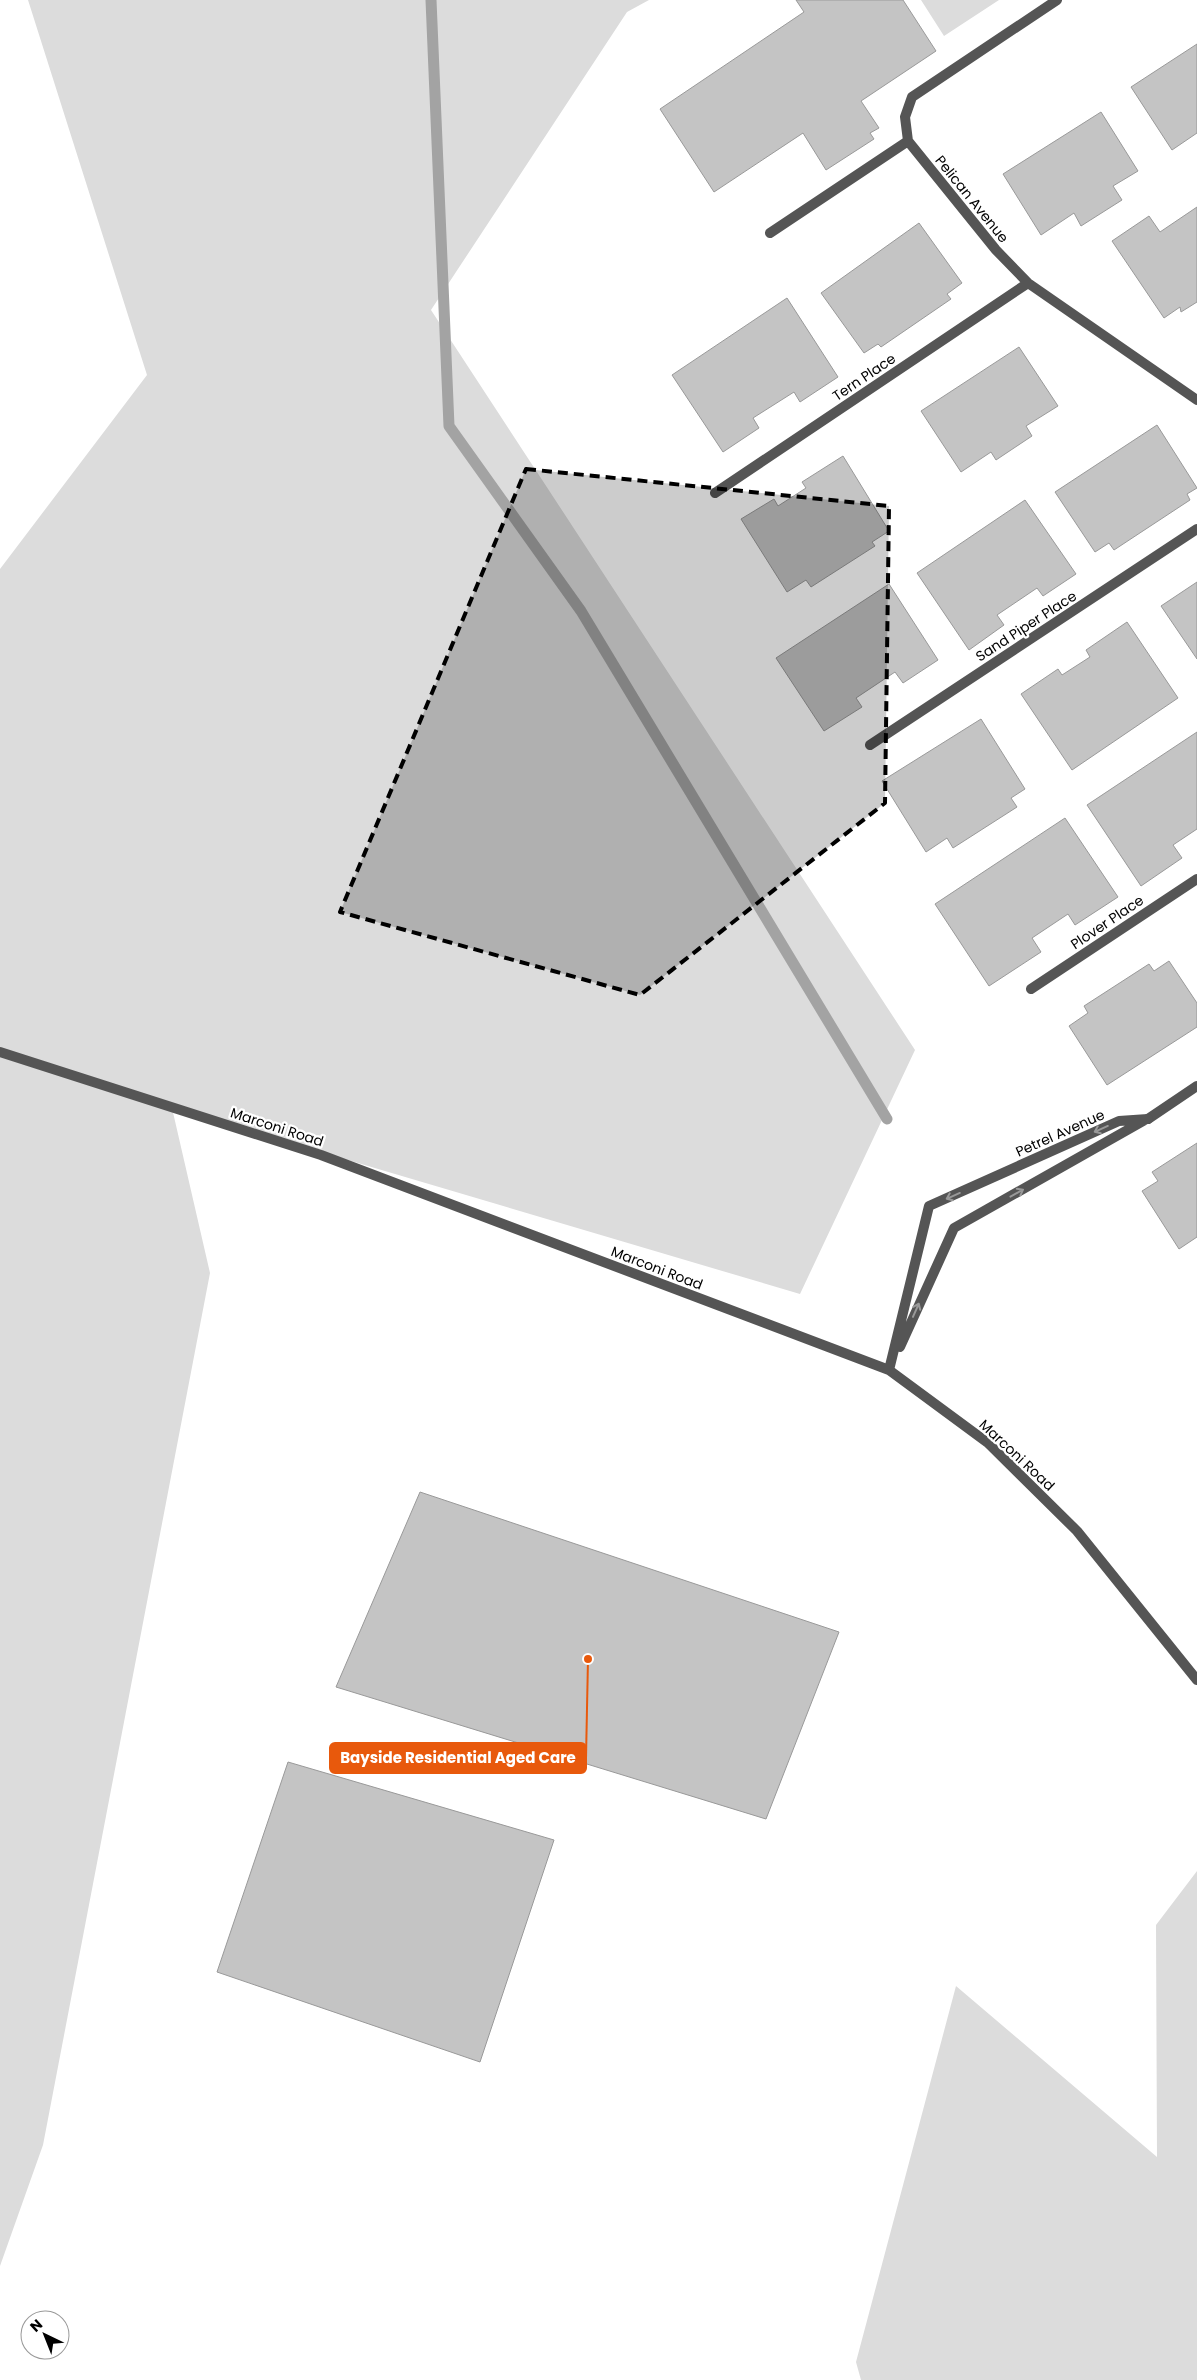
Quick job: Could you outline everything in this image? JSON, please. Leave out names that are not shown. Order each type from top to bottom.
[{"type":"street","points":[[770,233],[908,141],[905,117],[912,97],[1058,0]]},
{"type":"street","name":"Pelican Avenue","points":[[908,141],[996,250],[1028,283],[1197,400]]},
{"type":"street","name":"Tern Place","points":[[715,493],[1028,283]]},
{"type":"street","name":"Sand Piper Place","points":[[870,745],[1197,530]]},
{"type":"street","name":"Plover Place","points":[[1031,989],[1197,879]]},
{"type":"street","name":"Marconi Road","points":[[0,1052],[320,1155],[889,1370],[988,1443],[1077,1530],[1197,1680]]},
{"type":"street","points":[[1148,1119],[1197,1086]]},
{"type":"street","name":"Petrel Avenue","points":[[889,1370],[929,1206],[1119,1121],[1148,1119]]},
{"type":"street","name":"Petrel Avenue","points":[[889,1370],[954,1228],[1148,1119]]},
{"type":"highlighted area","points":[[526,469],[889,506],[885,803],[640,995],[340,912]]},
{"type":"shaded area","points":[[28,0],[649,0],[627,12],[431,310],[915,1050],[800,1294],[172,1108],[210,1273],[43,2145],[0,2266],[0,569],[147,375]]},
{"type":"shaded area","points":[[921,0],[999,0],[944,36]]},
{"type":"shaded area","points":[[1197,1871],[1197,2380],[861,2380],[856,2362],[956,1986],[1157,2157],[1156,1925]]},
{"type":"building","points":[[796,0],[903,0],[936,51],[861,101],[879,128],[870,133],[874,139],[826,170],[803,133],[714,192],[660,109],[804,12]]},
{"type":"building","points":[[1197,44],[1197,133],[1172,150],[1131,87]]},
{"type":"building","points":[[1101,112],[1138,171],[1113,186],[1122,200],[1081,226],[1074,213],[1041,235],[1003,174]]},
{"type":"building","points":[[1197,207],[1197,302],[1181,312],[1180,307],[1164,318],[1112,241],[1149,216],[1160,232]]},
{"type":"building","points":[[919,223],[962,283],[947,294],[951,299],[881,347],[878,344],[864,353],[821,293]]},
{"type":"building","points":[[787,298],[838,377],[800,402],[794,392],[753,418],[759,428],[723,452],[672,375]]},
{"type":"building","points":[[1019,347],[1058,406],[1026,426],[1032,436],[996,460],[991,452],[961,472],[921,411]]},
{"type":"building","points":[[1157,425],[1197,488],[1187,494],[1190,500],[1114,550],[1109,543],[1095,552],[1055,492]]},
{"type":"building","points":[[843,456],[889,531],[872,542],[875,546],[811,587],[806,580],[787,592],[741,519],[774,499],[778,506],[806,488],[802,482]]},
{"type":"building","points":[[1025,500],[1076,574],[1043,596],[1037,588],[997,615],[1004,625],[969,650],[917,573]]},
{"type":"building","points":[[1197,582],[1197,659],[1161,606]]},
{"type":"building","points":[[889,584],[938,660],[903,683],[895,672],[856,698],[862,707],[824,731],[776,658]]},
{"type":"building","points":[[1127,622],[1178,698],[1072,770],[1021,694],[1058,669],[1062,675],[1090,657],[1086,650]]},
{"type":"building","points":[[981,719],[1025,789],[1011,798],[1017,807],[953,848],[947,838],[926,852],[882,781]]},
{"type":"building","points":[[1197,732],[1197,829],[1173,845],[1182,858],[1141,886],[1087,805]]},
{"type":"building","points":[[1065,818],[1118,897],[1075,925],[1068,914],[1032,938],[1041,952],[989,986],[935,904]]},
{"type":"building","points":[[1169,961],[1197,1003],[1197,1027],[1107,1085],[1069,1026],[1088,1013],[1084,1006],[1149,964],[1154,971]]},
{"type":"building","points":[[1197,1143],[1197,1237],[1179,1249],[1142,1191],[1158,1181],[1152,1172]]},
{"type":"building","points":[[420,1492],[839,1632],[766,1819],[336,1687]]},
{"type":"building","points":[[288,1762],[554,1840],[480,2062],[217,1972]]},
{"type":"waterway","points":[[431,0],[449,426],[581,611],[887,1119]]},
{"type":"place","name":"Bayside Residential Aged Care","points":[[588,1659]]}]
